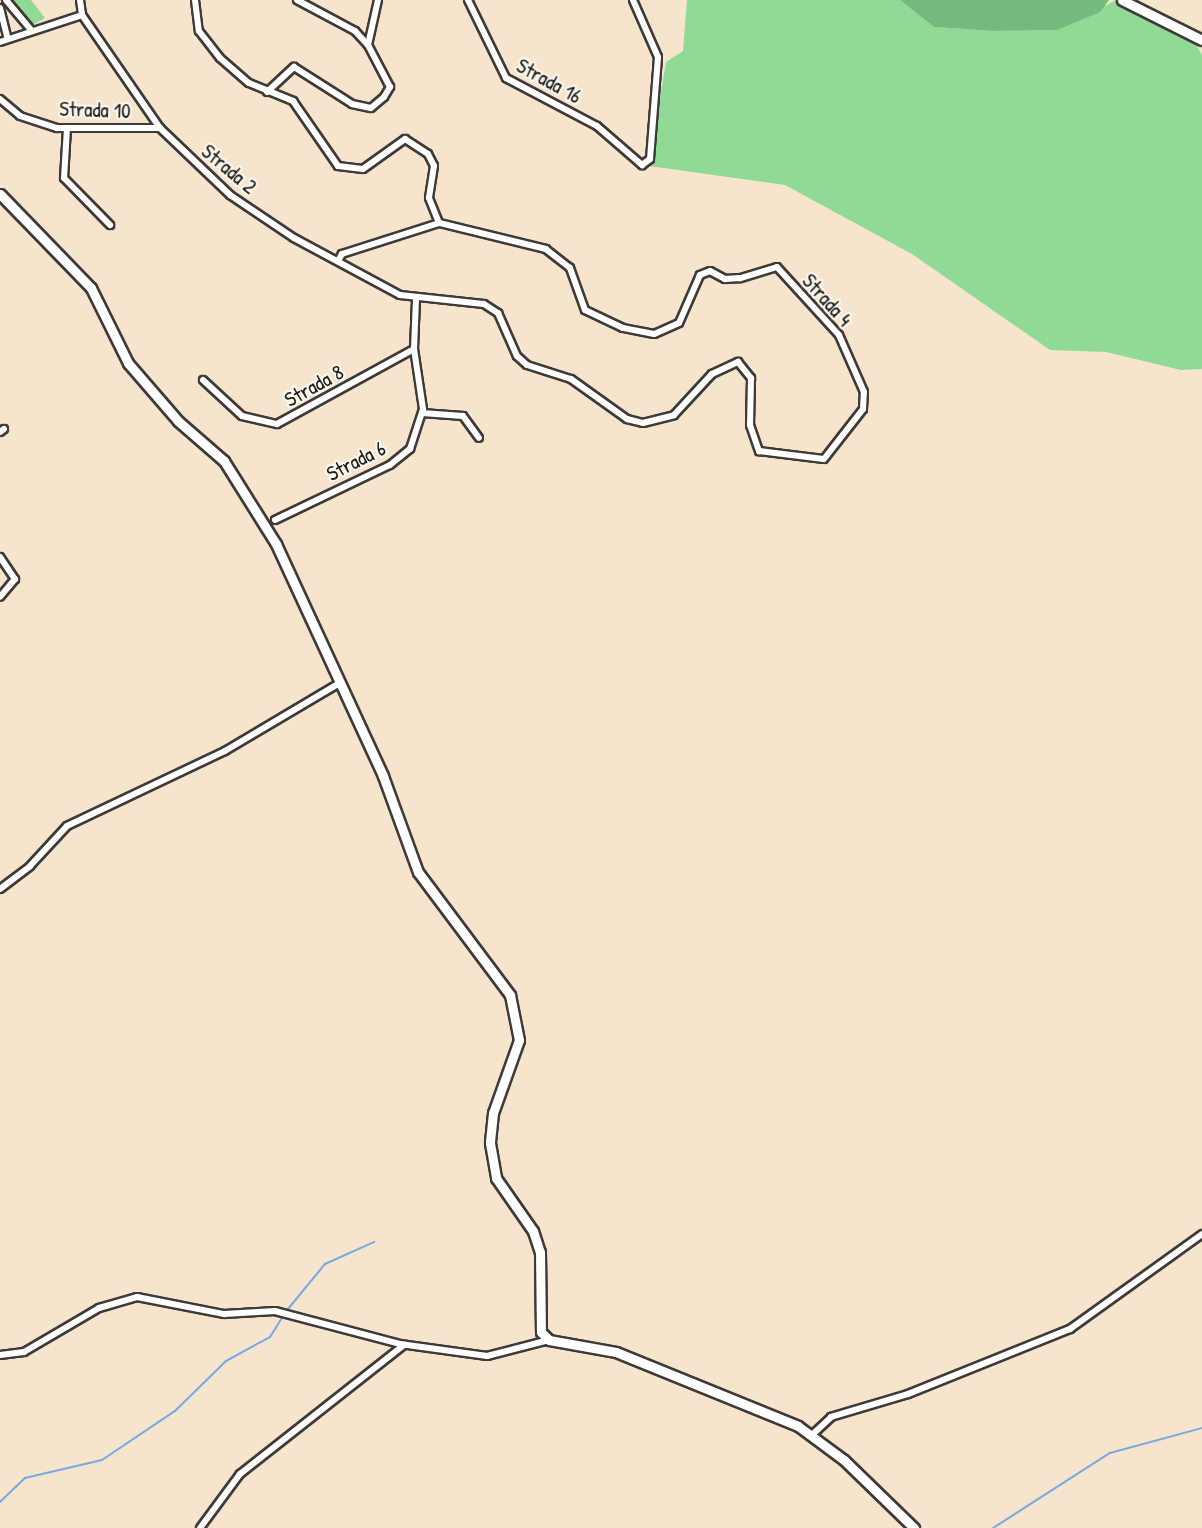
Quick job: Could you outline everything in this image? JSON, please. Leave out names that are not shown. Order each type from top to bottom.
[{"type":"street","points":[[6,0],[31,30]]},
{"type":"street","name":"Strada 2","points":[[80,0],[82,15],[160,128],[230,195],[338,261],[416,300]]},
{"type":"street","points":[[195,0],[199,31],[220,58],[267,92],[292,101],[338,166],[363,169],[405,139],[428,154],[434,166],[429,198],[439,223],[342,254],[338,261]]},
{"type":"street","points":[[267,92],[294,67],[351,104],[371,108],[390,87],[368,45],[355,31],[297,0]]},
{"type":"street","points":[[368,45],[378,0]]},
{"type":"street","name":"Strada 16","points":[[468,0],[506,78],[597,126],[635,162],[645,164],[658,57],[633,0]]},
{"type":"street","points":[[1122,0],[1202,40]]},
{"type":"street","points":[[0,8],[2,40],[82,15]]},
{"type":"street","name":"Strada 10","points":[[0,99],[20,116],[67,128],[160,128]]},
{"type":"street","points":[[67,128],[64,178],[110,225]]},
{"type":"street","points":[[0,194],[91,288],[128,363],[151,393],[224,461],[276,543],[338,684],[383,776],[418,872],[510,994],[517,1014],[519,1040],[493,1113],[490,1143],[496,1178],[533,1231],[540,1252],[539,1320],[549,1340]]},
{"type":"street","name":"Strada 4","points":[[416,300],[484,304],[498,313],[517,356],[527,365],[572,379],[627,420],[643,423],[674,415],[712,374],[738,362],[751,378],[750,425],[759,451],[824,459],[863,409],[864,392],[839,334],[777,267],[740,278],[725,279],[710,271],[700,275],[679,323],[654,334],[623,328],[585,310],[570,268],[546,249],[439,223]]},
{"type":"street","name":"Strada 6","points":[[275,520],[390,465],[410,449],[422,413],[414,349],[416,300]]},
{"type":"street","name":"Strada 8","points":[[203,380],[242,416],[277,424],[414,349]]},
{"type":"street","points":[[422,413],[463,416],[479,438]]},
{"type":"street","points":[[0,557],[15,579],[0,597]]},
{"type":"street","points":[[0,889],[30,867],[67,826],[225,751],[338,684]]},
{"type":"street","points":[[813,1434],[831,1417],[897,1398],[1070,1329],[1202,1234]]},
{"type":"street","points":[[0,1355],[24,1352],[99,1308],[137,1298],[224,1314],[276,1311],[405,1345],[488,1356],[549,1340],[616,1352],[813,1434],[914,1528]]},
{"type":"street","points":[[200,1528],[240,1474],[405,1345]]},
{"type":"green space","points":[[11,0],[31,0],[45,18],[31,26]]},
{"type":"green space","points":[[687,0],[900,0],[934,27],[994,31],[1057,30],[1116,0],[1194,41],[1202,55],[1202,369],[1181,370],[1106,352],[1050,350],[912,254],[785,185],[649,166],[666,62],[683,51]]},
{"type":"green space","points":[[900,0],[1109,0],[1100,12],[1057,30],[994,31],[934,27]]},
{"type":"waterway","points":[[288,1309],[325,1264],[374,1242]]},
{"type":"waterway","points":[[0,1502],[25,1478],[102,1460],[175,1411],[226,1361],[270,1337],[284,1315]]},
{"type":"waterway","points":[[993,1528],[1110,1453],[1202,1428]]}]
